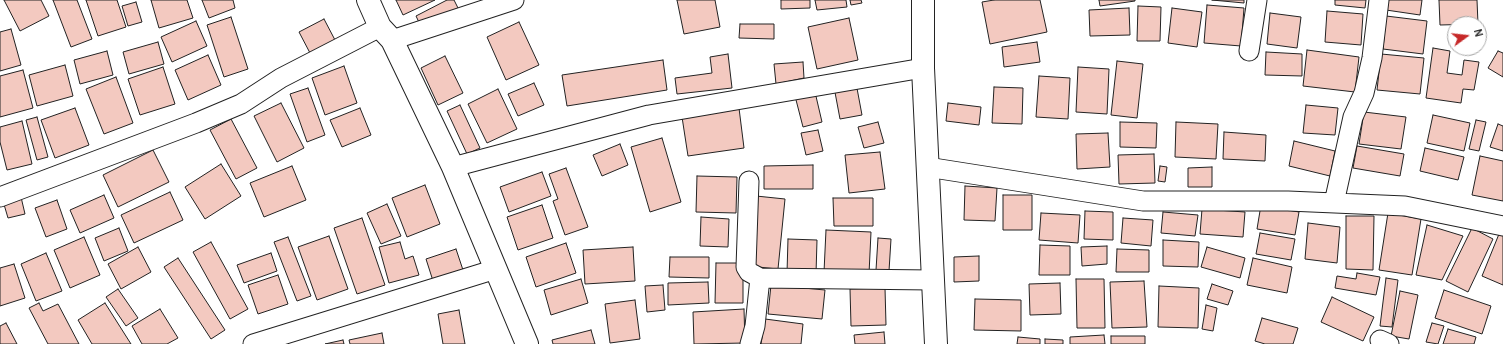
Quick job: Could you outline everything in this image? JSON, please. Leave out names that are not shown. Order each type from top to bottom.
[{"type":"street","points":[[368,0],[453,167],[527,344]]},
{"type":"street","points":[[0,197],[188,126],[241,104],[281,78],[386,33],[514,0]]},
{"type":"street","points":[[923,0],[923,68],[936,344]]},
{"type":"street","points":[[1249,51],[1257,0]]},
{"type":"street","points":[[1334,203],[1353,117],[1364,93],[1372,58],[1379,0]]},
{"type":"street","points":[[453,167],[649,115],[923,68]]},
{"type":"street","points":[[927,167],[1143,201],[1288,201],[1405,206],[1503,226]]},
{"type":"street","points":[[749,181],[746,267],[749,272],[760,278],[932,280]]},
{"type":"street","points":[[253,344],[496,269]]},
{"type":"street","points":[[750,344],[755,326],[760,278]]},
{"type":"building","points":[[4,0],[41,0],[49,16],[20,31]]},
{"type":"building","points":[[53,0],[77,0],[92,39],[71,47]]},
{"type":"building","points":[[86,0],[117,0],[126,27],[98,36]]},
{"type":"building","points":[[151,0],[187,0],[193,18],[159,28]]},
{"type":"building","points":[[202,0],[233,0],[235,8],[209,18]]},
{"type":"building","points":[[396,0],[435,0],[403,15]]},
{"type":"building","points":[[447,0],[454,0],[462,16],[425,35],[416,16]]},
{"type":"building","points":[[677,0],[715,0],[720,27],[684,34]]},
{"type":"building","points":[[781,0],[810,0],[810,8],[781,9]]},
{"type":"building","points":[[815,0],[846,0],[847,7],[817,10]]},
{"type":"building","points":[[850,0],[861,0],[862,3],[851,5]]},
{"type":"building","points":[[994,0],[1040,0],[1047,32],[990,44],[982,2]]},
{"type":"building","points":[[1099,0],[1135,0],[1135,1],[1100,6]]},
{"type":"building","points":[[1212,0],[1244,0],[1244,3]]},
{"type":"building","points":[[1335,0],[1366,0],[1365,8],[1335,5]]},
{"type":"building","points":[[1387,0],[1422,0],[1420,15],[1386,10]]},
{"type":"building","points":[[1439,0],[1477,0],[1478,16],[1447,16],[1447,25],[1440,25]]},
{"type":"building","points":[[136,2],[142,22],[128,26],[122,6]]},
{"type":"building","points":[[1207,5],[1244,8],[1241,46],[1204,43]]},
{"type":"building","points":[[1138,6],[1161,7],[1160,41],[1137,41]]},
{"type":"building","points":[[1129,8],[1130,35],[1090,36],[1089,10]]},
{"type":"building","points":[[1172,8],[1202,12],[1197,47],[1168,43]]},
{"type":"building","points":[[1327,11],[1363,14],[1361,45],[1325,42]]},
{"type":"building","points":[[1270,13],[1301,17],[1297,48],[1267,44]]},
{"type":"building","points":[[1386,16],[1427,21],[1423,54],[1383,49]]},
{"type":"building","points":[[231,17],[248,69],[224,77],[207,25]]},
{"type":"building","points":[[849,18],[858,60],[817,69],[808,27]]},
{"type":"building","points":[[324,19],[335,40],[310,53],[299,32]]},
{"type":"building","points":[[196,21],[207,46],[172,62],[161,37]]},
{"type":"building","points":[[519,22],[539,65],[506,80],[487,37]]},
{"type":"building","points":[[740,24],[774,24],[774,39],[739,38]]},
{"type":"building","points":[[11,29],[21,65],[0,71],[0,32]]},
{"type":"building","points":[[158,42],[164,64],[129,74],[123,52]]},
{"type":"building","points":[[1037,42],[1040,62],[1004,67],[1002,47]]},
{"type":"building","points":[[1433,48],[1447,50],[1447,56],[1449,56],[1447,73],[1462,75],[1464,60],[1479,62],[1474,90],[1463,89],[1461,103],[1426,98]]},
{"type":"building","points":[[1307,50],[1359,57],[1355,92],[1303,86]]},
{"type":"building","points":[[107,51],[113,75],[80,84],[74,60]]},
{"type":"building","points":[[1498,51],[1503,53],[1503,77],[1488,68]]},
{"type":"building","points":[[1266,52],[1302,54],[1302,76],[1265,75]]},
{"type":"building","points":[[728,54],[732,88],[677,94],[675,78],[712,73],[710,57]]},
{"type":"building","points":[[1381,54],[1424,58],[1420,94],[1377,90]]},
{"type":"building","points":[[208,55],[221,85],[188,100],[175,70]]},
{"type":"building","points":[[445,56],[463,93],[438,105],[421,68]]},
{"type":"building","points":[[663,60],[667,90],[567,106],[562,75]]},
{"type":"building","points":[[1117,61],[1143,64],[1137,118],[1111,115]]},
{"type":"building","points":[[803,62],[804,78],[776,84],[774,64]]},
{"type":"building","points":[[65,65],[73,96],[37,106],[29,75]]},
{"type":"building","points":[[344,66],[357,103],[325,115],[312,78]]},
{"type":"building","points":[[163,67],[175,104],[140,115],[128,79]]},
{"type":"building","points":[[1078,67],[1109,69],[1107,114],[1076,112]]},
{"type":"building","points":[[23,70],[33,108],[0,117],[0,76]]},
{"type":"building","points":[[1039,76],[1070,78],[1068,119],[1036,117]]},
{"type":"building","points":[[116,77],[133,123],[104,134],[86,89]]},
{"type":"building","points":[[534,83],[544,105],[518,116],[508,94]]},
{"type":"building","points":[[856,83],[862,115],[840,119],[834,87]]},
{"type":"building","points":[[994,87],[1023,88],[1022,124],[992,123]]},
{"type":"building","points":[[308,88],[325,135],[307,142],[290,94]]},
{"type":"building","points":[[498,89],[517,129],[487,143],[468,104]]},
{"type":"building","points":[[815,92],[822,122],[803,127],[795,96]]},
{"type":"building","points":[[281,103],[304,148],[277,162],[254,116]]},
{"type":"building","points":[[948,103],[981,107],[979,125],[946,121]]},
{"type":"building","points":[[460,105],[480,148],[467,154],[447,111]]},
{"type":"building","points":[[1306,105],[1338,108],[1335,135],[1303,133]]},
{"type":"building","points":[[75,108],[89,145],[55,158],[41,120]]},
{"type":"building","points":[[360,108],[371,135],[342,147],[330,120]]},
{"type":"building","points":[[739,108],[744,148],[688,156],[682,117]]},
{"type":"building","points":[[1364,112],[1406,117],[1401,149],[1359,144]]},
{"type":"building","points":[[1433,115],[1470,123],[1464,151],[1427,143]]},
{"type":"building","points":[[37,117],[48,157],[37,160],[26,120]]},
{"type":"building","points":[[231,119],[257,168],[236,179],[210,130]]},
{"type":"building","points":[[1476,120],[1486,122],[1479,151],[1469,149]]},
{"type":"building","points":[[22,121],[32,164],[7,170],[0,142],[0,127]]},
{"type":"building","points":[[878,122],[884,143],[864,148],[858,127]]},
{"type":"building","points":[[1120,122],[1157,123],[1156,148],[1120,147]]},
{"type":"building","points":[[1176,122],[1218,124],[1216,159],[1175,157]]},
{"type":"building","points":[[1498,124],[1503,126],[1503,151],[1490,147]]},
{"type":"building","points":[[818,130],[823,151],[806,155],[801,133]]},
{"type":"building","points":[[1224,132],[1266,135],[1265,161],[1223,159]]},
{"type":"building","points":[[1108,133],[1110,167],[1077,169],[1076,134]]},
{"type":"building","points":[[662,138],[681,202],[650,212],[631,147]]},
{"type":"building","points":[[1294,141],[1335,151],[1330,176],[1289,166]]},
{"type":"building","points":[[620,144],[628,165],[602,176],[593,155]]},
{"type":"building","points":[[1357,146],[1404,154],[1400,176],[1353,168]]},
{"type":"building","points":[[1425,148],[1464,157],[1458,180],[1420,171]]},
{"type":"building","points":[[153,150],[169,182],[118,207],[103,175]]},
{"type":"building","points":[[880,152],[885,189],[849,193],[845,155]]},
{"type":"building","points":[[1154,154],[1155,183],[1119,184],[1118,155]]},
{"type":"building","points":[[1480,156],[1503,161],[1503,201],[1472,195]]},
{"type":"building","points":[[221,164],[241,196],[205,219],[185,187]]},
{"type":"building","points":[[813,165],[813,189],[764,189],[764,166]]},
{"type":"building","points":[[292,166],[306,200],[264,217],[250,183]]},
{"type":"building","points":[[1160,166],[1167,167],[1165,182],[1158,181]]},
{"type":"building","points":[[1212,167],[1212,187],[1188,187],[1188,168]]},
{"type":"building","points":[[566,168],[588,227],[565,235],[553,201],[558,199],[549,174]]},
{"type":"building","points":[[542,172],[551,196],[509,212],[500,187]]},
{"type":"building","points":[[697,176],[737,177],[736,213],[696,212]]},
{"type":"building","points":[[425,185],[440,224],[407,237],[392,198]]},
{"type":"building","points":[[965,186],[997,188],[995,221],[964,220]]},
{"type":"building","points":[[170,192],[183,220],[134,243],[121,215]]},
{"type":"building","points":[[104,195],[114,218],[80,233],[70,210]]},
{"type":"building","points":[[1003,195],[1032,195],[1032,230],[1003,230]]},
{"type":"building","points":[[756,196],[785,199],[778,269],[748,266]]},
{"type":"building","points":[[21,197],[25,214],[8,218],[3,201]]},
{"type":"building","points":[[833,198],[873,198],[873,226],[834,226]]},
{"type":"building","points":[[57,200],[67,229],[46,237],[35,208]]},
{"type":"building","points":[[387,204],[401,236],[381,244],[367,213]]},
{"type":"building","points":[[542,205],[553,238],[518,250],[507,217]]},
{"type":"building","points":[[1261,205],[1299,212],[1295,235],[1257,229]]},
{"type":"building","points":[[1202,209],[1245,212],[1243,237],[1200,234]]},
{"type":"building","points":[[1085,211],[1113,212],[1113,240],[1084,239]]},
{"type":"building","points":[[1163,212],[1198,215],[1195,236],[1161,233]]},
{"type":"building","points":[[1041,213],[1080,215],[1078,243],[1039,240]]},
{"type":"building","points":[[1388,213],[1421,219],[1412,275],[1379,270]]},
{"type":"building","points":[[1346,216],[1374,216],[1373,270],[1346,269]]},
{"type":"building","points":[[701,217],[729,219],[728,247],[700,246]]},
{"type":"building","points":[[362,218],[385,285],[357,294],[334,228]]},
{"type":"building","points":[[1123,218],[1153,220],[1151,246],[1121,243]]},
{"type":"building","points":[[1308,223],[1340,227],[1337,263],[1305,259]]},
{"type":"building","points":[[1427,225],[1463,236],[1442,280],[1416,275]]},
{"type":"building","points":[[119,228],[128,251],[104,261],[95,238]]},
{"type":"building","points":[[1472,228],[1493,239],[1468,292],[1446,281]]},
{"type":"building","points":[[826,230],[871,232],[869,274],[824,272]]},
{"type":"building","points":[[1260,233],[1295,239],[1291,260],[1256,254]]},
{"type":"building","points":[[1499,234],[1503,235],[1503,285],[1482,276]]},
{"type":"building","points":[[329,236],[348,289],[317,300],[298,247]]},
{"type":"building","points":[[84,237],[100,275],[70,288],[54,250]]},
{"type":"building","points":[[288,237],[311,296],[297,301],[274,242]]},
{"type":"building","points":[[878,238],[891,239],[889,271],[876,270]]},
{"type":"building","points":[[788,239],[817,240],[816,274],[787,273]]},
{"type":"building","points":[[1163,240],[1199,242],[1198,267],[1163,266]]},
{"type":"building","points":[[211,242],[248,309],[230,319],[193,252]]},
{"type":"building","points":[[400,242],[405,259],[413,256],[419,275],[389,283],[379,247]]},
{"type":"building","points":[[566,243],[576,273],[536,287],[526,257]]},
{"type":"building","points":[[1040,245],[1070,246],[1070,275],[1039,275]]},
{"type":"building","points":[[1107,246],[1107,264],[1082,266],[1081,247]]},
{"type":"building","points":[[138,247],[151,272],[121,289],[108,264]]},
{"type":"building","points":[[633,247],[635,281],[585,284],[583,250]]},
{"type":"building","points":[[1207,247],[1245,258],[1240,278],[1201,267]]},
{"type":"building","points":[[456,249],[464,273],[434,284],[426,259]]},
{"type":"building","points":[[1117,249],[1149,250],[1149,272],[1116,272]]},
{"type":"building","points":[[46,253],[62,291],[36,301],[21,264]]},
{"type":"building","points":[[271,253],[277,271],[244,283],[237,265]]},
{"type":"building","points":[[979,256],[979,281],[954,282],[954,257]]},
{"type":"building","points":[[670,257],[709,257],[709,278],[669,277]]},
{"type":"building","points":[[178,258],[225,330],[211,339],[164,267]]},
{"type":"building","points":[[1253,258],[1292,267],[1287,293],[1247,285]]},
{"type":"building","points":[[716,263],[743,263],[743,303],[715,303]]},
{"type":"building","points":[[14,264],[25,298],[0,306],[0,268]]},
{"type":"building","points":[[1357,273],[1380,277],[1376,295],[1335,288],[1337,276],[1356,279]]},
{"type":"building","points":[[278,275],[288,304],[258,314],[248,285]]},
{"type":"building","points":[[1386,278],[1398,280],[1392,327],[1380,326]]},
{"type":"building","points":[[581,279],[588,303],[551,315],[544,290]]},
{"type":"building","points":[[1076,279],[1104,279],[1105,328],[1077,328]]},
{"type":"building","points":[[1144,281],[1147,327],[1112,328],[1110,282]]},
{"type":"building","points":[[708,282],[709,303],[668,305],[668,283]]},
{"type":"building","points":[[1060,283],[1061,314],[1030,315],[1029,284]]},
{"type":"building","points":[[1212,284],[1233,291],[1228,305],[1207,299]]},
{"type":"building","points":[[663,285],[665,310],[647,312],[645,286]]},
{"type":"building","points":[[771,285],[825,290],[822,319],[768,314]]},
{"type":"building","points":[[1159,286],[1199,288],[1198,328],[1158,327]]},
{"type":"building","points":[[885,288],[886,325],[851,326],[850,289]]},
{"type":"building","points":[[118,289],[138,318],[126,326],[106,297]]},
{"type":"building","points":[[1444,290],[1491,306],[1482,334],[1435,318]]},
{"type":"building","points":[[1400,291],[1418,295],[1409,339],[1391,336]]},
{"type":"building","points":[[1332,297],[1374,317],[1363,341],[1321,322]]},
{"type":"building","points":[[975,299],[1021,300],[1021,331],[974,330]]},
{"type":"building","points":[[635,300],[640,339],[610,343],[605,304]]},
{"type":"building","points":[[39,303],[43,311],[58,304],[79,344],[48,344],[29,308]]},
{"type":"building","points":[[105,303],[131,344],[92,344],[78,320]]},
{"type":"building","points":[[1206,305],[1217,308],[1213,331],[1202,329]]},
{"type":"building","points":[[160,309],[178,338],[167,344],[142,344],[132,326]]},
{"type":"building","points":[[744,309],[745,343],[694,344],[693,312]]},
{"type":"building","points":[[459,310],[465,344],[443,344],[438,314]]},
{"type":"building","points":[[1262,318],[1298,328],[1293,344],[1265,344],[1255,341]]},
{"type":"building","points":[[765,319],[803,324],[801,344],[761,344]]},
{"type":"building","points":[[6,323],[17,344],[0,344],[0,326]]},
{"type":"building","points":[[1432,323],[1444,326],[1438,344],[1426,342]]},
{"type":"building","points":[[1448,329],[1476,337],[1474,344],[1443,344]]},
{"type":"building","points":[[591,330],[595,344],[553,344],[552,340]]},
{"type":"building","points":[[884,332],[885,344],[855,344],[854,335]]},
{"type":"building","points":[[382,333],[384,344],[350,344],[349,340]]},
{"type":"building","points":[[1104,335],[1105,344],[1070,344],[1070,337]]},
{"type":"building","points":[[1111,336],[1145,336],[1145,344],[1111,344]]},
{"type":"building","points":[[1018,337],[1040,339],[1040,344],[1017,344]]},
{"type":"building","points":[[1045,339],[1063,340],[1063,344],[1045,344]]},
{"type":"building","points":[[343,340],[344,344],[325,344]]}]
